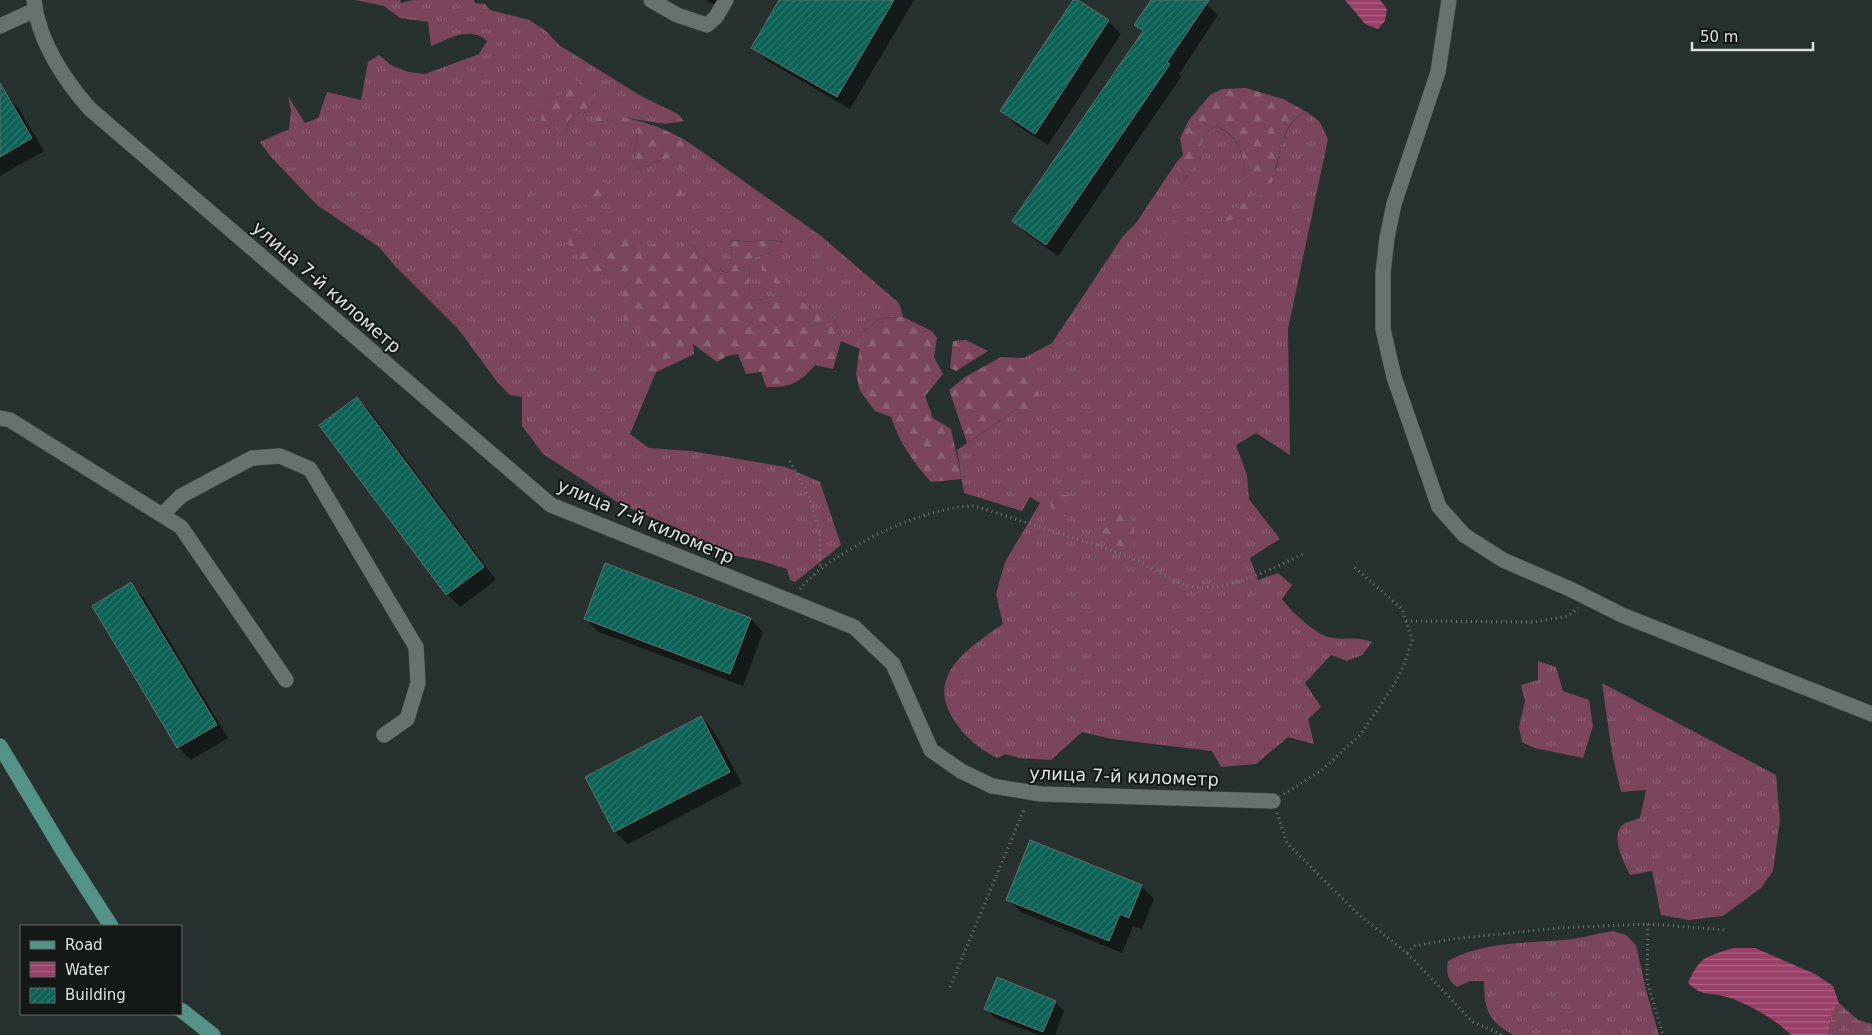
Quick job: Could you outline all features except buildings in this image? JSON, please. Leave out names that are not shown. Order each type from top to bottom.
[{"type":"main road","points":[[0,746],[66,856],[110,925]]},
{"type":"main road","points":[[182,1011],[214,1035]]},
{"type":"lane","points":[[650,0],[677,15],[707,25],[716,17],[726,0]]},
{"type":"lane","points":[[1449,0],[1438,72],[1394,204],[1386,238],[1382,273],[1383,329],[1394,377],[1439,507],[1464,535],[1503,560],[1590,598],[1622,615],[1872,714]]},
{"type":"lane","points":[[0,26],[35,5]]},
{"type":"lane","name":"улица 7-й километр","points":[[35,5],[49,49],[70,87],[90,108],[551,504],[854,627],[893,664],[930,750],[960,771],[992,786],[1030,792],[1273,801]]},
{"type":"lane","points":[[0,418],[10,420],[180,527],[286,680]]},
{"type":"lane","points":[[162,516],[181,496],[252,458],[280,456],[310,469],[416,647],[418,683],[407,719],[384,735]]},
{"type":"path","points":[[790,461],[809,497],[820,532],[820,569]]},
{"type":"path","points":[[790,602],[820,569],[865,541],[920,517],[964,506],[975,506],[1114,551],[1136,559],[1181,584],[1196,587],[1212,586],[1246,579],[1305,553]]},
{"type":"path","points":[[1352,565],[1402,609],[1412,640],[1404,665],[1394,684],[1361,734],[1322,770],[1273,801],[1287,843],[1359,915],[1407,954],[1473,1022],[1503,1035]]},
{"type":"path","points":[[1406,621],[1534,622],[1568,616],[1590,598]]},
{"type":"path","points":[[950,987],[1030,792]]},
{"type":"path","points":[[1407,954],[1415,946],[1452,939],[1558,928],[1648,924],[1726,930]]},
{"type":"path","points":[[1648,924],[1647,981],[1663,1035]]},
{"type":"green space","points":[[355,0],[400,0],[401,3],[413,0],[474,0],[475,3],[485,4],[490,10],[529,20],[545,30],[559,45],[641,96],[678,114],[684,121],[665,124],[621,117],[596,121],[637,126],[638,138],[633,151],[639,170],[654,162],[671,157],[681,168],[688,161],[694,146],[821,236],[899,303],[903,317],[880,318],[862,333],[860,349],[841,341],[835,319],[783,296],[750,301],[749,259],[770,253],[783,241],[730,240],[732,252],[729,273],[717,269],[708,263],[693,245],[681,244],[680,248],[634,247],[624,236],[602,256],[586,235],[581,261],[631,266],[635,278],[627,285],[662,319],[674,313],[692,340],[694,354],[656,372],[630,434],[649,448],[691,451],[786,467],[820,482],[841,545],[795,582],[790,580],[787,569],[762,561],[726,554],[678,534],[677,528],[622,505],[543,454],[522,426],[522,397],[510,395],[497,382],[459,330],[395,266],[379,247],[317,205],[271,157],[260,142],[289,129],[291,111],[288,96],[305,123],[318,118],[327,92],[361,100],[368,62],[379,55],[391,65],[408,72],[425,74],[479,54],[487,41],[480,36],[466,34],[452,37],[431,46],[428,22],[400,18],[384,6]],"holes":[[[564,94],[586,113],[577,113],[570,118],[567,125],[567,134],[543,102]]]},
{"type":"green space","points":[[573,79],[593,88],[595,97],[582,115],[580,112],[570,118],[567,135],[541,120],[543,102],[564,94]]},
{"type":"green space","points":[[1246,88],[1283,99],[1307,112],[1298,117],[1286,132],[1272,182],[1257,187],[1245,178],[1239,147],[1230,135],[1216,126],[1203,140],[1191,171],[1180,184],[1176,163],[1183,155],[1180,138],[1189,120],[1210,95],[1222,89]]},
{"type":"green space","points":[[600,112],[649,124],[683,139],[694,146],[688,161],[681,169],[671,157],[654,162],[639,170],[633,151],[638,138],[637,126],[595,121]]},
{"type":"green space","points":[[1307,112],[1320,122],[1328,139],[1288,329],[1290,455],[1256,433],[1236,445],[1247,475],[1249,499],[1280,539],[1250,558],[1258,580],[1278,573],[1292,585],[1282,599],[1311,628],[1325,636],[1372,642],[1362,655],[1347,661],[1331,655],[1305,683],[1321,707],[1308,719],[1314,744],[1288,737],[1256,764],[1221,767],[1212,751],[1112,739],[1082,732],[1051,760],[1020,758],[1005,754],[997,758],[973,742],[963,732],[946,704],[944,689],[948,676],[955,664],[977,642],[1003,624],[996,594],[1005,562],[1040,503],[1030,497],[1022,511],[964,493],[957,450],[1018,408],[1043,408],[1024,358],[1052,343],[1123,236],[1136,223],[1176,163],[1180,184],[1191,171],[1203,140],[1216,126],[1230,135],[1239,147],[1245,178],[1277,168],[1282,144],[1289,128],[1294,121]]},
{"type":"green space","points":[[677,180],[684,189],[682,198],[675,202],[665,195],[668,186]]},
{"type":"green space","points":[[605,181],[610,188],[610,195],[593,209],[585,206],[586,194]]},
{"type":"green space","points":[[1263,194],[1269,201],[1226,222],[1222,218],[1222,214]]},
{"type":"green space","points":[[1174,220],[1182,223],[1186,231],[1183,237],[1166,241],[1162,238],[1168,225]]},
{"type":"green space","points":[[566,228],[586,235],[602,256],[624,235],[634,247],[669,242],[680,248],[681,243],[693,245],[708,263],[728,273],[732,252],[730,240],[784,242],[770,253],[749,259],[750,301],[783,296],[797,300],[835,319],[841,341],[833,369],[815,365],[794,383],[781,387],[766,387],[761,372],[746,374],[738,354],[727,356],[717,362],[693,344],[694,354],[656,372],[654,377],[641,371],[640,364],[649,362],[652,355],[651,348],[654,338],[674,314],[643,331],[625,320],[617,304],[627,285],[635,278],[631,267],[624,274],[598,280],[565,241]]},
{"type":"green space","points":[[768,260],[776,264],[782,271],[787,288],[782,289],[772,281],[766,284],[760,280],[762,267],[760,261]]},
{"type":"green space","points":[[903,317],[932,331],[937,338],[934,357],[943,374],[925,396],[933,418],[951,429],[962,479],[931,482],[907,451],[891,417],[875,411],[860,391],[856,374],[862,333],[880,318]]},
{"type":"green space","points":[[966,340],[988,351],[956,371],[950,368],[953,341]]},
{"type":"green space","points":[[1001,357],[1024,358],[1044,408],[1031,415],[1018,408],[967,443],[949,390],[965,377]]},
{"type":"green space","points":[[1061,494],[1072,496],[1074,501],[1067,517],[1055,513],[1050,505],[1052,497]]},
{"type":"green space","points":[[1118,509],[1128,515],[1131,520],[1135,536],[1134,547],[1115,545],[1102,532],[1111,520],[1114,511]]},
{"type":"green space","points":[[1538,661],[1556,667],[1563,691],[1589,700],[1593,726],[1583,758],[1534,748],[1522,742],[1519,727],[1525,701],[1521,685],[1538,680]]},
{"type":"green space","points":[[1602,683],[1776,775],[1780,820],[1773,871],[1761,888],[1723,916],[1689,920],[1661,915],[1652,871],[1630,875],[1621,856],[1618,834],[1620,828],[1625,823],[1640,818],[1646,790],[1621,792],[1612,753]]},
{"type":"green space","points":[[1613,931],[1626,935],[1636,945],[1659,1035],[1514,1035],[1498,1025],[1489,1014],[1485,999],[1484,981],[1470,981],[1457,987],[1448,976],[1448,961],[1477,949],[1508,944],[1572,939]]},
{"type":"green space","points":[[1839,1003],[1858,1020],[1872,1024],[1872,1035],[1828,1035],[1832,1013]]},
{"type":"water","points":[[1345,0],[1380,0],[1387,9],[1385,21],[1378,29],[1365,24]]},
{"type":"water","points":[[1733,948],[1755,948],[1815,974],[1833,986],[1839,1003],[1832,1013],[1828,1035],[1791,1035],[1770,1018],[1753,1008],[1721,995],[1698,991],[1688,983],[1700,962],[1716,953]]}]
